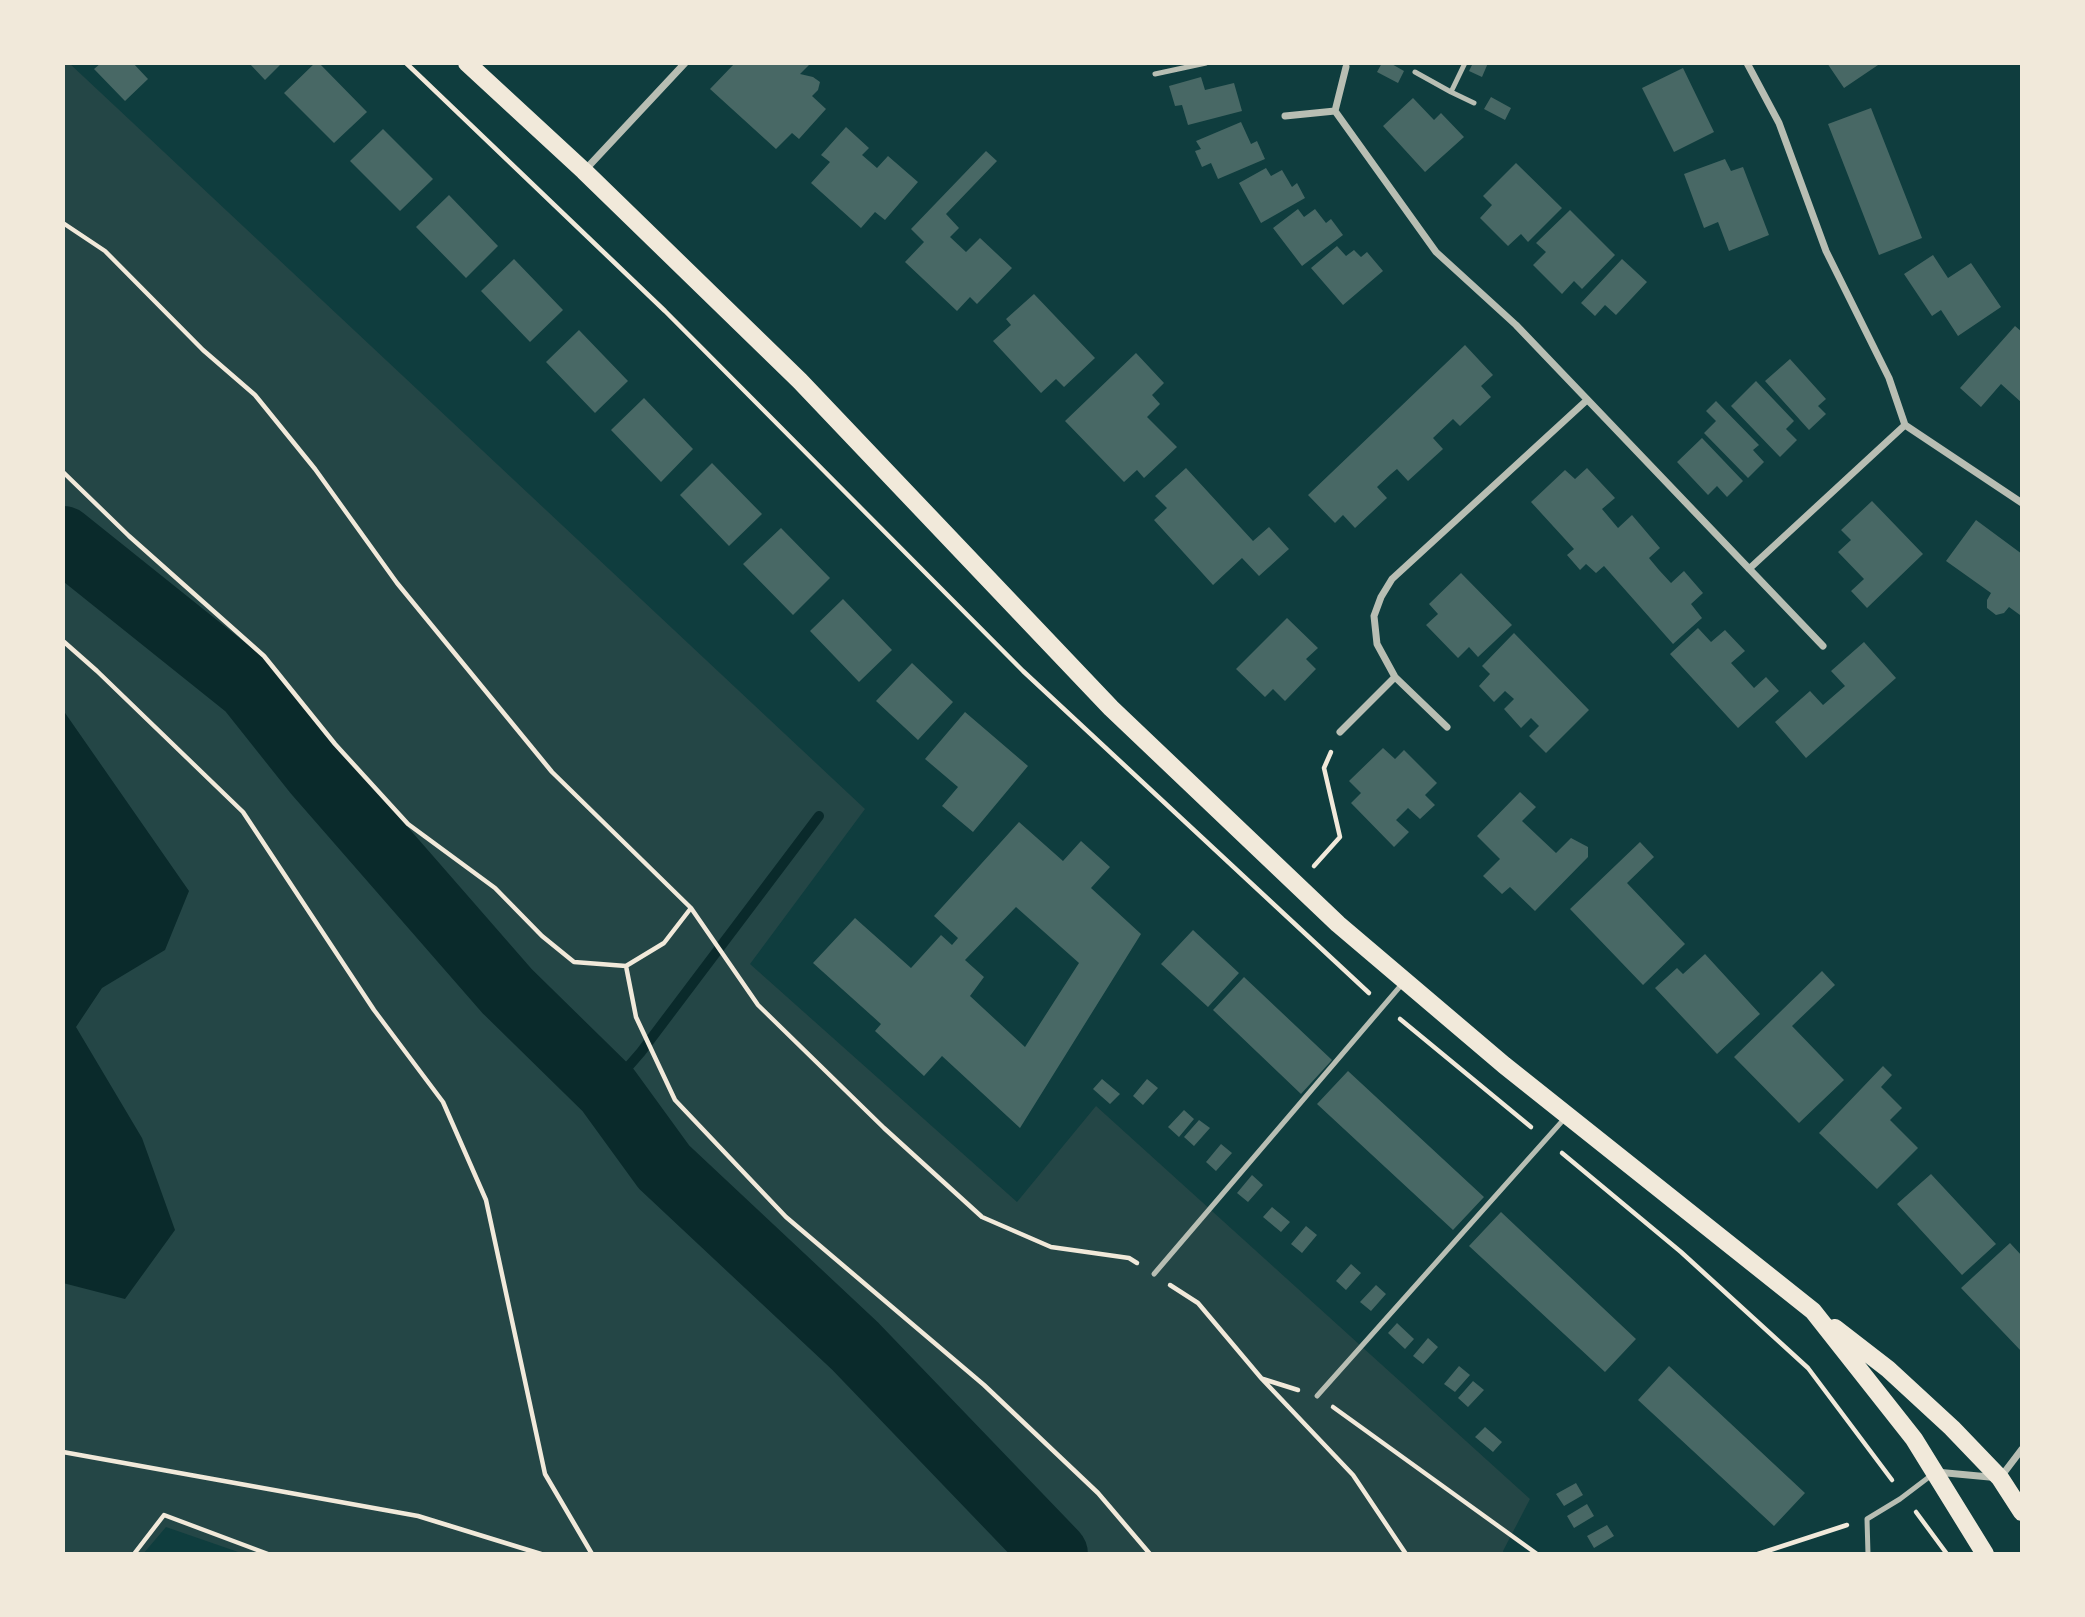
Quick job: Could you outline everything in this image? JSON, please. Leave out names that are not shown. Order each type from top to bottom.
[{"type":"main road","points":[[467,63],[584,171],[800,381],[1111,708],[1338,924],[1567,1115],[1888,1369],[1952,1428],[2000,1478],[2022,1512]]},
{"type":"main road","points":[[1813,1311],[1914,1439],[1985,1554]]},
{"type":"street","points":[[584,171],[685,63]]},
{"type":"street","points":[[1747,63],[1779,123],[1826,251],[1889,378],[1905,425],[2022,503]]},
{"type":"street","points":[[1346,67],[1335,111],[1436,252],[1516,325],[1823,646]]},
{"type":"street","points":[[1285,116],[1335,111]]},
{"type":"street","points":[[1447,727],[1395,677],[1377,644],[1374,616],[1381,597],[1392,579],[1587,400]]},
{"type":"street","points":[[1749,569],[1905,425]]},
{"type":"street","points":[[1340,732],[1395,677]]},
{"type":"street","points":[[1935,1472],[2000,1478],[2022,1449]]},
{"type":"lane","points":[[1155,74],[1206,63]]},
{"type":"lane","points":[[1451,92],[1465,63]]},
{"type":"lane","points":[[1415,72],[1474,103]]},
{"type":"lane","points":[[1154,1274],[1405,981]]},
{"type":"lane","points":[[1317,1396],[1567,1115]]},
{"type":"lane","points":[[1868,1554],[1867,1519],[1900,1499],[1935,1472]]},
{"type":"path","points":[[63,223],[105,251],[203,350],[255,395],[315,469],[397,583],[552,772],[691,908],[758,1005],[884,1128],[982,1217],[1051,1247],[1129,1258],[1198,1303],[1262,1379],[1353,1475],[1406,1554]]},
{"type":"path","points":[[63,472],[129,536],[264,656],[335,744],[408,824],[495,888],[542,936],[574,962],[626,966],[664,943],[691,908]]},
{"type":"path","points":[[63,642],[97,671],[243,812],[374,1010],[443,1102],[486,1200],[545,1474],[592,1554]]},
{"type":"path","points":[[1297,885],[1340,837],[1324,768],[1340,732]]},
{"type":"path","points":[[626,966],[636,1017],[675,1100],[786,1217],[984,1385],[1098,1493],[1150,1554]]},
{"type":"path","points":[[1262,1379],[1317,1396],[1537,1554]]},
{"type":"path","points":[[63,1452],[418,1516],[541,1554]]},
{"type":"path","points":[[134,1554],[164,1515],[268,1554]]},
{"type":"path","points":[[1758,1554],[1867,1519]]},
{"type":"shaded area","points":[[63,63],[69,63],[865,809],[750,964],[1017,1202],[1096,1106],[1530,1499],[1503,1551],[1504,1554],[244,1554],[166,1527],[143,1554],[63,1554]]},
{"type":"shaded area","points":[[63,710],[189,891],[165,950],[102,988],[76,1027],[142,1138],[175,1230],[125,1299],[63,1283]]},
{"type":"building","points":[[101,63],[133,63],[148,79],[125,101],[94,69]]},
{"type":"building","points":[[249,63],[282,63],[265,80]]},
{"type":"building","points":[[315,63],[319,63],[367,112],[334,143],[284,93]]},
{"type":"building","points":[[735,63],[807,63],[809,65],[800,74],[820,82],[818,90],[812,96],[826,109],[799,139],[792,133],[776,149],[710,89]]},
{"type":"building","points":[[1382,63],[1390,63],[1404,71],[1398,83],[1377,72]]},
{"type":"building","points":[[1473,63],[1488,63],[1482,77],[1469,71]]},
{"type":"building","points":[[1827,63],[1881,63],[1844,88]]},
{"type":"building","points":[[1683,68],[1714,132],[1674,152],[1642,88]]},
{"type":"building","points":[[1201,77],[1205,90],[1234,83],[1242,111],[1188,125],[1182,105],[1175,106],[1169,86]]},
{"type":"building","points":[[1491,97],[1511,108],[1505,120],[1484,109]]},
{"type":"building","points":[[1413,98],[1434,120],[1441,113],[1464,137],[1425,172],[1383,126]]},
{"type":"building","points":[[1871,108],[1922,238],[1879,255],[1828,124]]},
{"type":"building","points":[[1241,122],[1251,144],[1257,141],[1265,159],[1218,179],[1211,163],[1202,167],[1195,151],[1201,149],[1196,141]]},
{"type":"building","points":[[846,127],[869,148],[862,155],[877,168],[888,156],[918,182],[885,220],[875,212],[861,228],[811,183],[830,162],[821,155]]},
{"type":"building","points":[[383,129],[433,179],[400,211],[350,161]]},
{"type":"building","points":[[986,151],[997,161],[946,214],[959,228],[950,237],[966,252],[980,238],[1012,268],[977,304],[970,297],[957,311],[905,262],[924,242],[911,229]]},
{"type":"building","points":[[1725,159],[1731,171],[1743,167],[1769,235],[1729,251],[1718,222],[1704,228],[1684,174]]},
{"type":"building","points":[[1516,163],[1562,208],[1528,242],[1521,234],[1508,246],[1480,218],[1492,205],[1483,196]]},
{"type":"building","points":[[1266,168],[1271,176],[1282,170],[1292,187],[1297,183],[1305,198],[1261,223],[1239,183]]},
{"type":"building","points":[[449,195],[498,246],[466,278],[416,227]]},
{"type":"building","points":[[1298,209],[1304,217],[1315,209],[1326,223],[1331,219],[1343,235],[1302,266],[1273,228]]},
{"type":"building","points":[[1570,210],[1615,255],[1582,289],[1574,281],[1562,294],[1533,265],[1546,252],[1536,243]]},
{"type":"building","points":[[1337,246],[1346,256],[1354,250],[1361,257],[1367,252],[1383,271],[1343,305],[1311,268]]},
{"type":"building","points":[[1933,255],[1948,278],[1971,263],[2001,307],[1958,336],[1941,310],[1932,316],[1904,274]]},
{"type":"building","points":[[514,259],[563,310],[530,342],[481,291]]},
{"type":"building","points":[[1622,259],[1647,282],[1616,315],[1605,305],[1595,316],[1581,303]]},
{"type":"building","points":[[1034,294],[1095,358],[1064,387],[1056,379],[1041,393],[993,341],[1011,325],[1006,319]]},
{"type":"building","points":[[2015,326],[2022,332],[2022,403],[2001,384],[1981,407],[1960,388]]},
{"type":"building","points":[[579,330],[628,381],[595,413],[546,362]]},
{"type":"building","points":[[1465,345],[1493,375],[1481,386],[1491,397],[1460,426],[1453,419],[1433,438],[1443,449],[1408,481],[1397,469],[1377,487],[1387,498],[1355,528],[1343,515],[1335,523],[1308,495]]},
{"type":"building","points":[[1136,353],[1164,383],[1152,395],[1160,404],[1147,417],[1177,447],[1144,478],[1137,470],[1124,482],[1065,421]]},
{"type":"building","points":[[1790,359],[1826,399],[1818,406],[1826,414],[1809,430],[1765,381]]},
{"type":"building","points":[[1756,381],[1794,421],[1786,429],[1797,440],[1780,457],[1731,406]]},
{"type":"building","points":[[644,398],[693,449],[661,482],[611,430]]},
{"type":"building","points":[[1716,401],[1759,445],[1753,450],[1764,462],[1748,478],[1704,433],[1716,421],[1706,411]]},
{"type":"building","points":[[1702,438],[1743,481],[1727,497],[1717,486],[1708,495],[1677,462]]},
{"type":"building","points":[[712,463],[762,514],[729,546],[680,495]]},
{"type":"building","points":[[1186,468],[1253,541],[1269,527],[1289,549],[1259,576],[1242,558],[1213,585],[1154,520],[1167,508],[1155,496]]},
{"type":"building","points":[[1587,468],[1615,498],[1602,509],[1618,528],[1632,515],[1660,548],[1649,558],[1659,570],[1671,583],[1684,571],[1703,593],[1691,604],[1702,618],[1673,644],[1604,566],[1596,573],[1586,564],[1580,570],[1567,555],[1574,549],[1531,502],[1565,470],[1575,479]]},
{"type":"building","points":[[1872,501],[1923,554],[1867,608],[1851,591],[1864,579],[1838,552],[1851,540],[1841,530]]},
{"type":"building","points":[[1976,520],[2022,554],[2020,615],[2009,607],[2004,613],[1996,615],[1987,608],[1991,593],[1946,561]]},
{"type":"building","points":[[781,528],[830,578],[793,615],[743,564]]},
{"type":"building","points":[[1461,573],[1512,625],[1478,657],[1469,647],[1458,658],[1426,625],[1438,614],[1429,604]]},
{"type":"building","points":[[843,599],[892,650],[859,682],[810,631]]},
{"type":"building","points":[[1287,618],[1318,648],[1306,659],[1316,669],[1285,701],[1273,689],[1265,697],[1236,669]]},
{"type":"building","points":[[1698,628],[1711,642],[1725,630],[1745,651],[1731,663],[1754,688],[1766,677],[1779,691],[1738,728],[1670,654]]},
{"type":"building","points":[[1514,633],[1589,710],[1546,753],[1529,736],[1539,726],[1531,718],[1521,728],[1504,709],[1514,699],[1505,691],[1494,702],[1479,686],[1490,674],[1482,666]]},
{"type":"building","points":[[1864,642],[1896,678],[1806,758],[1775,722],[1810,691],[1823,705],[1845,686],[1831,671]]},
{"type":"building","points":[[912,663],[953,702],[918,740],[876,701]]},
{"type":"building","points":[[965,712],[1028,766],[973,832],[942,806],[958,787],[925,759]]},
{"type":"building","points":[[1383,748],[1395,759],[1404,750],[1437,783],[1425,795],[1435,805],[1420,819],[1408,808],[1396,820],[1409,832],[1394,847],[1351,803],[1361,793],[1349,781]]},
{"type":"building","points":[[1520,792],[1536,807],[1522,821],[1556,853],[1571,838],[1588,847],[1588,857],[1535,911],[1510,887],[1502,894],[1483,876],[1500,859],[1477,836]]},
{"type":"building","points":[[1019,822],[1063,861],[1081,841],[1110,867],[1091,888],[1141,934],[1020,1128],[942,1056],[924,1076],[875,1031],[881,1024],[813,963],[855,918],[911,968],[941,935],[952,945],[958,938],[934,916]],"holes":[[[1016,907],[1079,963],[1025,1047],[970,996],[984,977],[965,960]]]},
{"type":"building","points":[[1640,842],[1654,857],[1627,883],[1685,944],[1643,985],[1570,909]]},
{"type":"building","points":[[1193,930],[1239,973],[1208,1007],[1161,964]]},
{"type":"building","points":[[1705,954],[1760,1014],[1717,1054],[1655,988],[1677,968],[1683,974]]},
{"type":"building","points":[[1822,971],[1835,985],[1792,1026],[1844,1080],[1799,1123],[1734,1057]]},
{"type":"building","points":[[1244,977],[1332,1060],[1301,1094],[1213,1010]]},
{"type":"building","points":[[1883,1066],[1892,1075],[1881,1087],[1902,1108],[1890,1120],[1918,1148],[1877,1189],[1819,1133]]},
{"type":"building","points":[[1348,1071],[1484,1197],[1453,1230],[1317,1104]]},
{"type":"building","points":[[1102,1079],[1120,1094],[1110,1104],[1093,1089]]},
{"type":"building","points":[[1147,1079],[1158,1088],[1143,1105],[1133,1096]]},
{"type":"building","points":[[1184,1110],[1194,1119],[1179,1137],[1168,1127]]},
{"type":"building","points":[[1199,1120],[1210,1128],[1194,1146],[1184,1137]]},
{"type":"building","points":[[1221,1144],[1232,1153],[1216,1171],[1206,1162]]},
{"type":"building","points":[[1931,1174],[1996,1244],[1962,1275],[1897,1204]]},
{"type":"building","points":[[1252,1175],[1263,1185],[1248,1202],[1237,1193]]},
{"type":"building","points":[[1272,1207],[1290,1222],[1281,1232],[1263,1217]]},
{"type":"building","points":[[1501,1212],[1636,1339],[1605,1372],[1469,1246]]},
{"type":"building","points":[[1306,1226],[1317,1235],[1302,1253],[1291,1244]]},
{"type":"building","points":[[2010,1243],[2022,1256],[2022,1352],[1961,1288]]},
{"type":"building","points":[[1351,1264],[1361,1273],[1346,1290],[1336,1281]]},
{"type":"building","points":[[1376,1285],[1386,1294],[1371,1311],[1360,1302]]},
{"type":"building","points":[[1397,1323],[1414,1339],[1405,1349],[1388,1333]]},
{"type":"building","points":[[1428,1338],[1438,1347],[1423,1364],[1413,1356]]},
{"type":"building","points":[[1459,1366],[1470,1375],[1455,1392],[1444,1384]]},
{"type":"building","points":[[1669,1366],[1805,1493],[1774,1526],[1638,1400]]},
{"type":"building","points":[[1473,1381],[1484,1390],[1468,1407],[1458,1398]]},
{"type":"building","points":[[1485,1427],[1502,1442],[1493,1452],[1475,1437]]},
{"type":"building","points":[[1576,1483],[1583,1495],[1564,1506],[1556,1494]]},
{"type":"building","points":[[1587,1504],[1594,1516],[1574,1528],[1567,1516]]},
{"type":"building","points":[[1607,1525],[1614,1536],[1594,1548],[1587,1536]]},
{"type":"waterway","points":[[63,539],[249,688],[315,771],[507,991],[608,1090],[664,1167],[855,1346],[1055,1554]]},
{"type":"waterway","points":[[608,1090],[641,1052],[819,816]]}]
